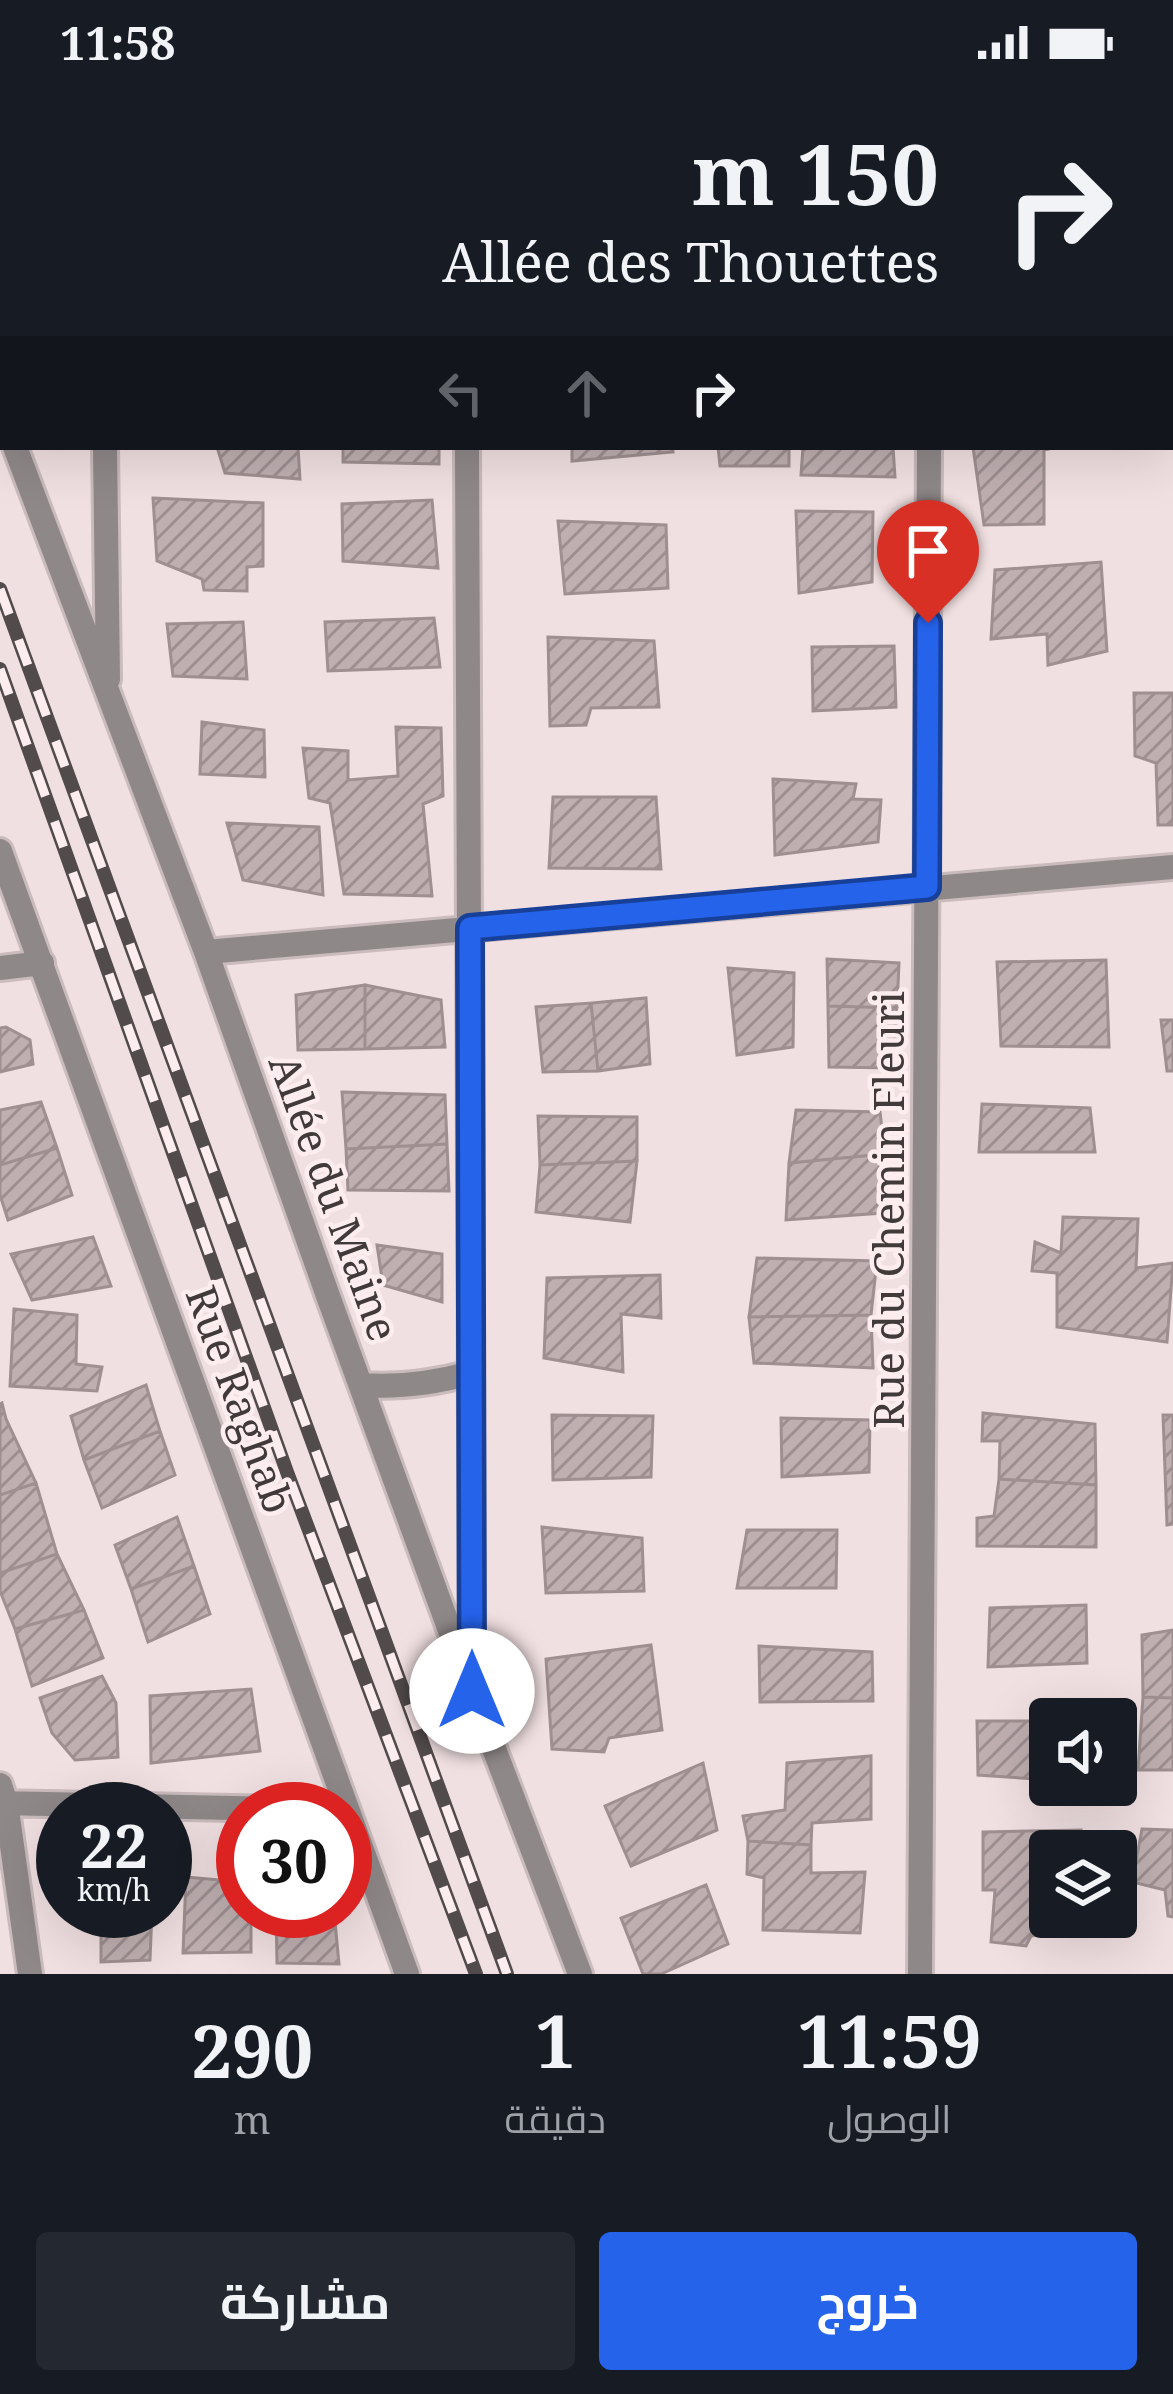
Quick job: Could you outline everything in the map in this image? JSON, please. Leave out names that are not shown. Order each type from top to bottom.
[{"type":"street","name":"Allée du Maine","points":[[16,450],[206,952],[472,1691],[580,1974]]},
{"type":"street","points":[[105,450],[108,696]]},
{"type":"street","points":[[467,450],[472,1691]]},
{"type":"street","name":"Rue du Chemin Fleuri","points":[[920,1974],[929,450]]},
{"type":"street","name":"Rue Raghab","points":[[0,851],[336,1782]]},
{"type":"street","points":[[206,952],[1173,867]]},
{"type":"street","points":[[0,968],[42,963]]},
{"type":"street","points":[[362,1385],[395,1388],[471,1373]]},
{"type":"street","points":[[30,1974],[2,1797],[216,1806]]},
{"type":"street","name":"Rue Raghab","points":[[372,1880],[407,1974]]},
{"type":"building","points":[[218,450],[298,450],[300,479],[225,473]]},
{"type":"building","points":[[343,450],[439,450],[439,464],[343,462]]},
{"type":"building","points":[[572,450],[673,452],[572,461]]},
{"type":"building","points":[[718,450],[789,450],[789,466],[720,466]]},
{"type":"building","points":[[803,450],[893,450],[895,477],[801,475]]},
{"type":"building","points":[[973,450],[1044,450],[1044,524],[984,525]]},
{"type":"building","points":[[153,498],[263,503],[263,566],[247,567],[247,591],[204,590],[202,579],[157,561]]},
{"type":"building","points":[[432,500],[438,568],[343,561],[342,504]]},
{"type":"building","points":[[796,511],[873,512],[872,582],[799,593]]},
{"type":"building","points":[[558,521],[666,525],[668,588],[565,594]]},
{"type":"building","points":[[1101,562],[1107,651],[1048,665],[1047,634],[991,639],[995,570]]},
{"type":"building","points":[[434,618],[440,667],[328,671],[325,622]]},
{"type":"building","points":[[243,622],[247,679],[173,676],[167,624]]},
{"type":"building","points":[[548,637],[654,641],[659,707],[591,708],[586,725],[550,726]]},
{"type":"building","points":[[894,646],[896,707],[813,711],[812,647]]},
{"type":"building","points":[[1134,693],[1173,693],[1173,825],[1158,825],[1156,763],[1135,756]]},
{"type":"building","points":[[202,722],[264,730],[265,777],[200,774]]},
{"type":"building","points":[[396,727],[441,728],[443,796],[423,804],[432,896],[344,894],[330,803],[309,798],[303,748],[348,751],[348,780],[398,776]]},
{"type":"building","points":[[773,779],[856,784],[853,799],[881,800],[878,842],[775,855]]},
{"type":"building","points":[[553,797],[656,797],[661,869],[549,868]]},
{"type":"building","points":[[227,823],[319,827],[323,895],[243,880]]},
{"type":"building","points":[[827,959],[899,963],[897,1008],[828,1006]]},
{"type":"building","points":[[1106,960],[1109,1047],[1001,1046],[997,962]]},
{"type":"building","points":[[728,968],[794,973],[793,1047],[737,1055]]},
{"type":"building","points":[[365,985],[441,1000],[445,1047],[365,1049]]},
{"type":"building","points":[[365,985],[365,1049],[298,1050],[296,995]]},
{"type":"building","points":[[646,998],[650,1064],[598,1071],[591,1003]]},
{"type":"building","points":[[591,1003],[598,1071],[543,1072],[536,1007]]},
{"type":"building","points":[[828,1006],[897,1008],[894,1068],[829,1067]]},
{"type":"building","points":[[1161,1020],[1173,1020],[1173,1071],[1167,1071]]},
{"type":"building","points":[[0,1028],[30,1040],[33,1064],[0,1072]]},
{"type":"building","points":[[342,1092],[445,1095],[447,1144],[346,1149]]},
{"type":"building","points":[[41,1102],[57,1148],[0,1165],[0,1110]]},
{"type":"building","points":[[982,1104],[1090,1108],[1095,1152],[979,1152]]},
{"type":"building","points":[[796,1110],[880,1112],[885,1154],[789,1163]]},
{"type":"building","points":[[538,1116],[637,1117],[637,1161],[540,1165]]},
{"type":"building","points":[[447,1144],[449,1191],[348,1190],[346,1149]]},
{"type":"building","points":[[57,1148],[72,1195],[8,1220],[0,1195],[0,1165]]},
{"type":"building","points":[[885,1154],[883,1213],[786,1220],[789,1163]]},
{"type":"building","points":[[637,1161],[630,1222],[536,1212],[540,1165]]},
{"type":"building","points":[[1063,1217],[1138,1219],[1136,1268],[1173,1263],[1167,1342],[1057,1327],[1057,1273],[1032,1271],[1035,1242],[1061,1253]]},
{"type":"building","points":[[93,1237],[111,1286],[32,1300],[11,1254]]},
{"type":"building","points":[[377,1245],[442,1254],[442,1302],[383,1285]]},
{"type":"building","points":[[757,1258],[877,1261],[871,1315],[749,1317]]},
{"type":"building","points":[[660,1275],[661,1318],[621,1314],[623,1372],[544,1358],[547,1278]]},
{"type":"building","points":[[14,1309],[77,1315],[76,1364],[102,1367],[97,1391],[10,1386]]},
{"type":"building","points":[[871,1315],[873,1368],[754,1363],[749,1317]]},
{"type":"building","points":[[146,1385],[160,1431],[84,1460],[71,1416]]},
{"type":"building","points":[[0,1404],[36,1483],[0,1495]]},
{"type":"building","points":[[983,1413],[1095,1424],[1096,1485],[999,1479],[1000,1441],[982,1441]]},
{"type":"building","points":[[552,1415],[653,1416],[651,1477],[553,1480]]},
{"type":"building","points":[[1163,1415],[1173,1415],[1173,1524],[1167,1525]]},
{"type":"building","points":[[781,1418],[870,1420],[869,1472],[782,1477]]},
{"type":"building","points":[[160,1431],[175,1475],[102,1508],[84,1460]]},
{"type":"building","points":[[999,1479],[1096,1485],[1096,1547],[977,1546],[977,1518],[994,1516]]},
{"type":"building","points":[[36,1483],[57,1554],[0,1573],[0,1495]]},
{"type":"building","points":[[177,1517],[194,1566],[131,1589],[115,1545]]},
{"type":"building","points":[[542,1527],[642,1538],[644,1591],[546,1593]]},
{"type":"building","points":[[747,1530],[837,1530],[836,1588],[737,1588]]},
{"type":"building","points":[[57,1554],[84,1610],[15,1629],[0,1591],[0,1573]]},
{"type":"building","points":[[194,1566],[210,1614],[148,1642],[131,1589]]},
{"type":"building","points":[[1086,1605],[1087,1663],[988,1667],[990,1608]]},
{"type":"building","points":[[84,1610],[103,1658],[32,1686],[15,1629]]},
{"type":"building","points":[[1173,1630],[1173,1698],[1143,1697],[1142,1635]]},
{"type":"building","points":[[651,1645],[662,1730],[609,1738],[604,1752],[552,1749],[546,1659]]},
{"type":"building","points":[[759,1646],[872,1652],[873,1701],[760,1702]]},
{"type":"building","points":[[102,1676],[116,1703],[118,1757],[75,1760],[52,1733],[40,1698]]},
{"type":"building","points":[[251,1689],[260,1751],[151,1763],[150,1696]]},
{"type":"building","points":[[1143,1697],[1173,1698],[1173,1770],[1138,1770]]},
{"type":"building","points":[[977,1721],[1029,1721],[1029,1779],[978,1775]]},
{"type":"building","points":[[871,1756],[871,1819],[812,1823],[811,1845],[748,1841],[743,1816],[785,1810],[787,1763]]},
{"type":"building","points":[[703,1763],[717,1830],[631,1866],[605,1806]]},
{"type":"building","points":[[1142,1829],[1173,1830],[1173,1917],[1168,1916],[1165,1890],[1137,1883]]},
{"type":"building","points":[[1029,1831],[1030,1938],[1026,1946],[991,1942],[995,1890],[983,1890],[983,1832]]},
{"type":"building","points":[[748,1841],[811,1845],[811,1873],[865,1872],[860,1933],[763,1930],[764,1878],[747,1874]]},
{"type":"building","points":[[192,1878],[216,1880],[216,1938],[251,1938],[251,1952],[183,1953],[184,1938],[192,1938]]},
{"type":"building","points":[[706,1885],[728,1944],[661,1974],[643,1974],[621,1918]]},
{"type":"building","points":[[101,1938],[151,1938],[150,1960],[101,1962]]},
{"type":"building","points":[[277,1938],[337,1938],[339,1964],[277,1963]]},
{"type":"railway","points":[[0,589],[507,1974]]},
{"type":"railway","points":[[0,669],[287,1472],[476,1974]]},
{"type":"route","points":[[472,1691],[470,928],[927,887],[928,623]]}]
